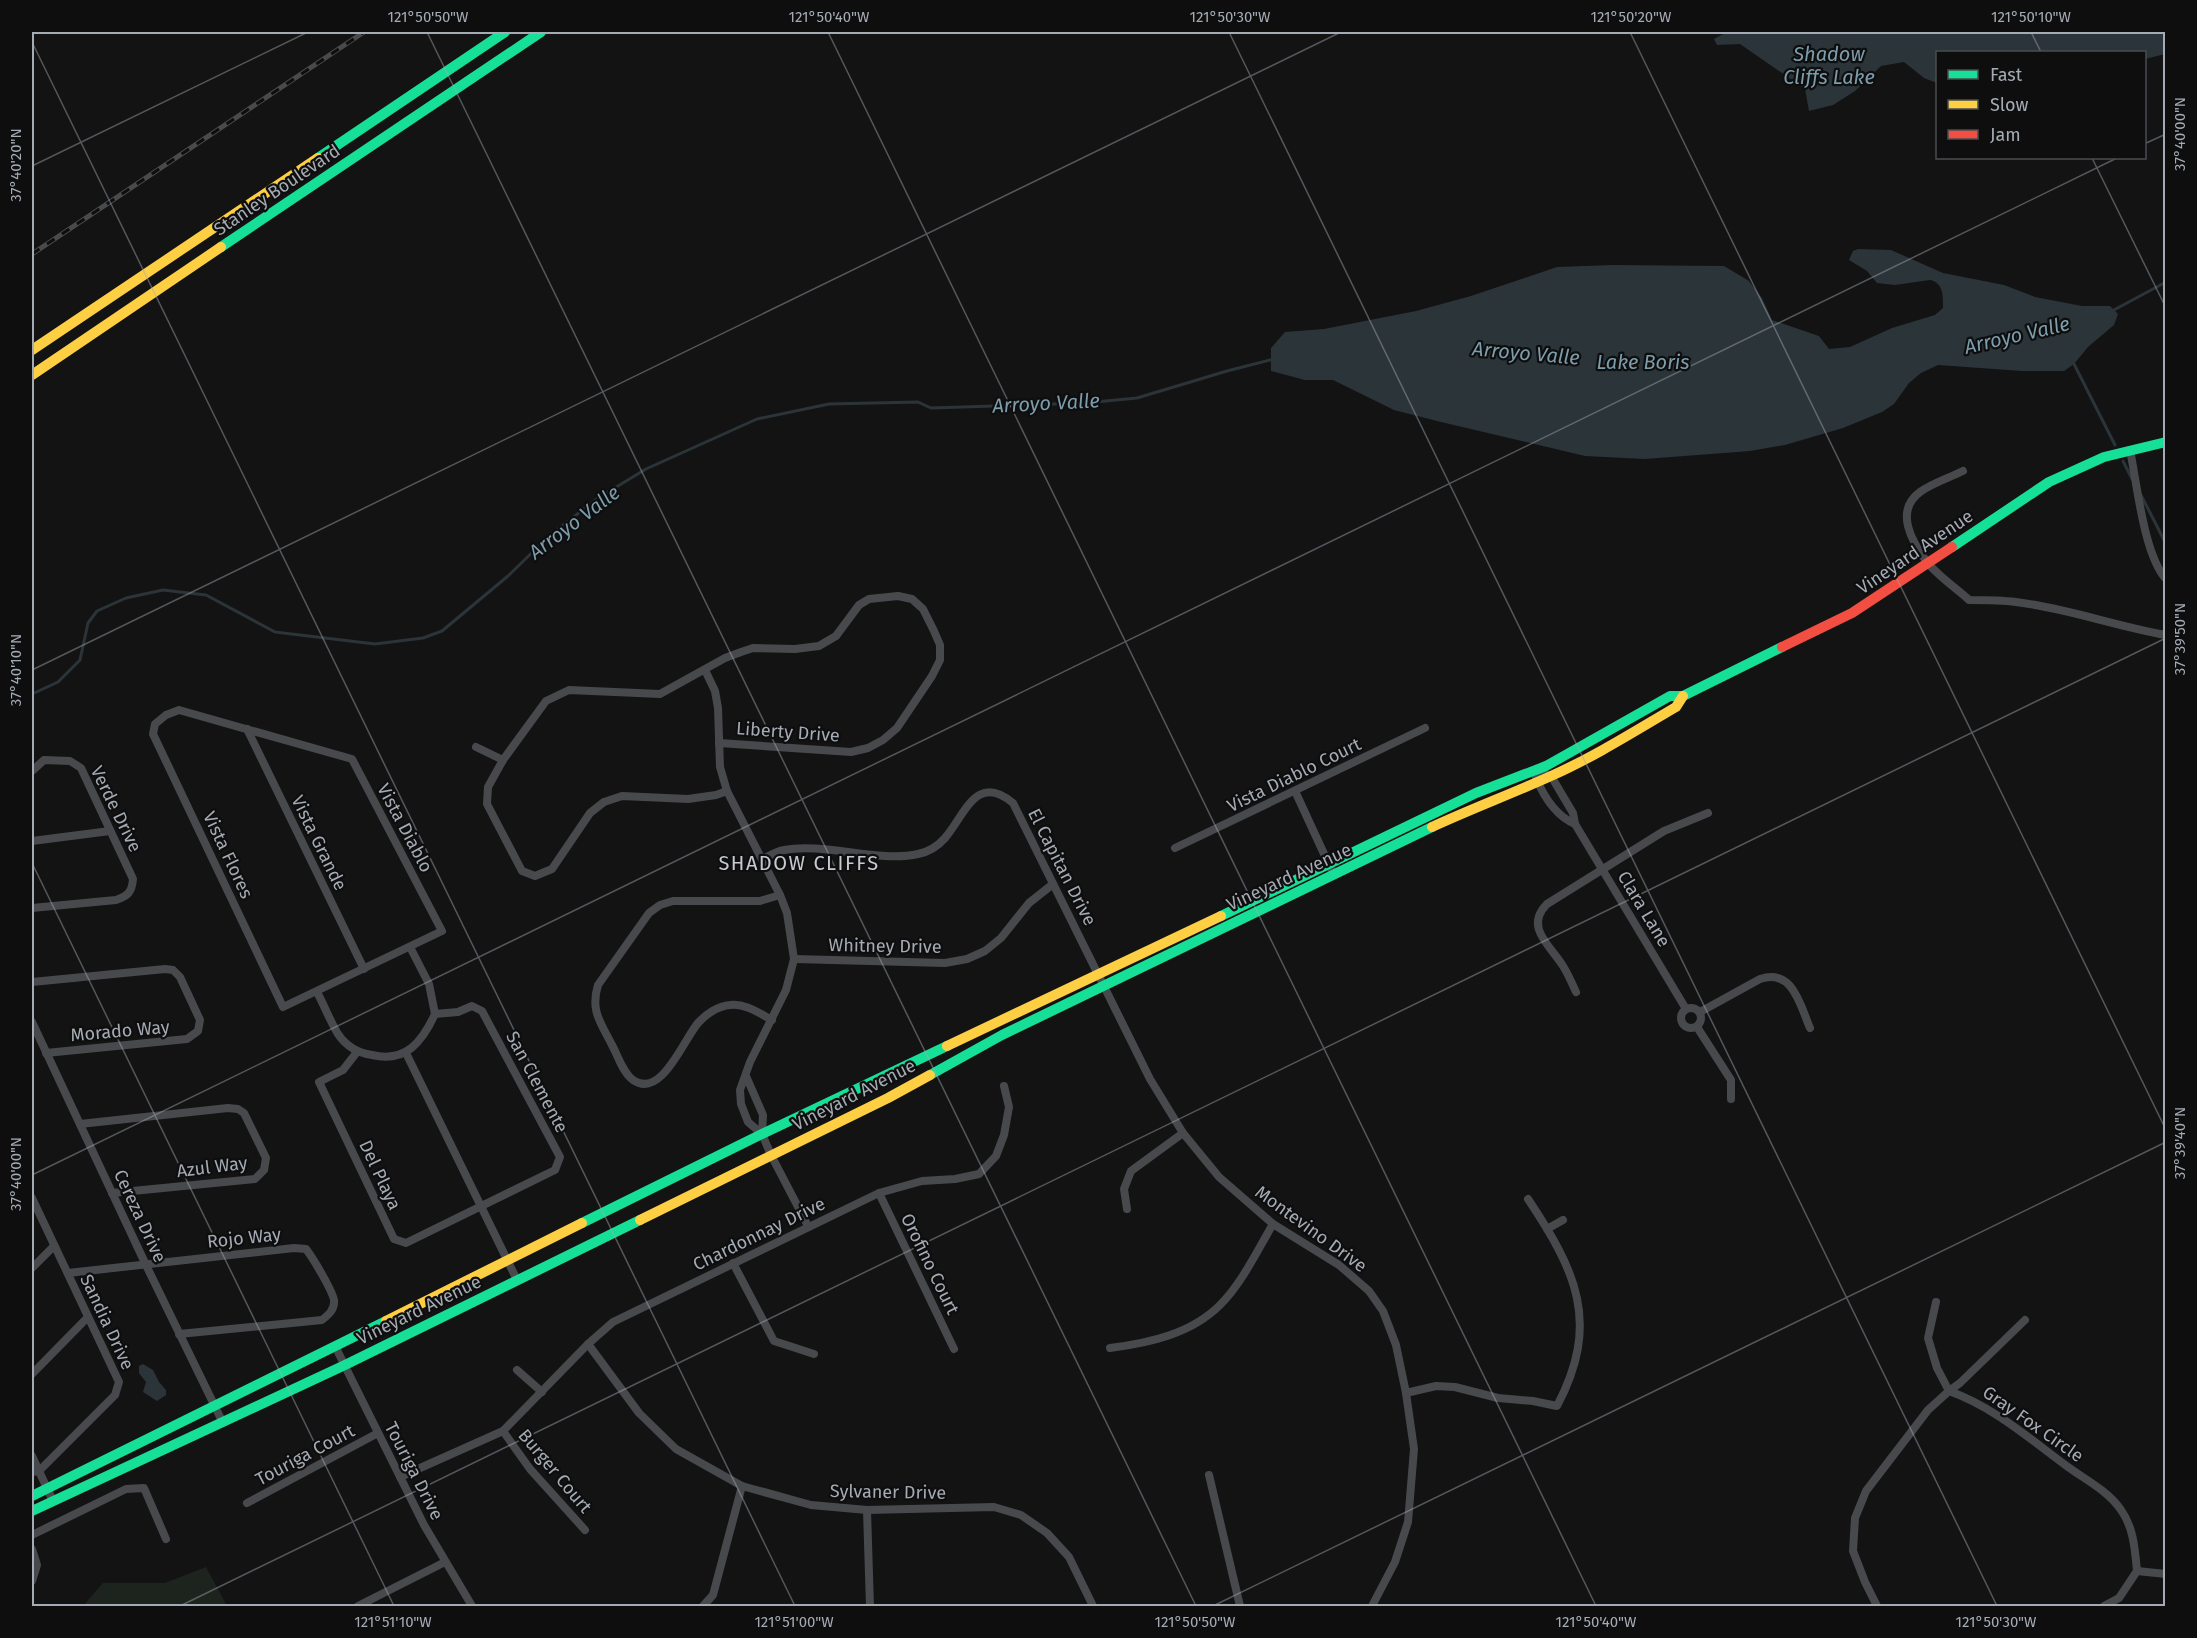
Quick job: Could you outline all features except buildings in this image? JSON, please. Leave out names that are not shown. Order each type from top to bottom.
[{"type":"street","name":"Stanley Boulevard","points":[[32,350],[505,32]]},
{"type":"street","name":"Stanley Boulevard","points":[[32,375],[542,32]]},
{"type":"street","name":"Vineyard Avenue","points":[[32,1511],[345,1365],[888,1098],[1002,1035],[1536,777],[1670,696],[1683,696],[1852,613],[2049,482],[2104,457],[2166,442]]},
{"type":"street","points":[[2130,450],[2150,552],[2160,573],[2166,579]]},
{"type":"street","points":[[1963,471],[1920,492],[1911,501],[1906,525],[1928,563],[1969,600],[2013,601],[2038,605],[2126,628],[2166,635]]},
{"type":"street","name":"Liberty Drive","points":[[705,670],[725,658],[753,648],[795,649],[819,646],[836,636],[859,605],[869,599],[898,596],[912,599],[923,609],[939,645],[940,660],[936,668],[897,728],[883,740],[868,748],[851,752],[719,742]]},
{"type":"street","points":[[727,791],[688,799],[621,796],[603,802],[590,813],[552,869],[535,876],[522,871],[487,804],[488,787],[502,760],[546,701],[569,690],[660,694],[705,670],[718,708],[720,767],[727,791],[780,895],[787,913],[794,959],[786,990],[760,1041],[740,1090],[741,1104],[748,1122],[762,1134],[808,1226]]},
{"type":"street","name":"Vineyard Avenue","points":[[32,1496],[762,1134],[909,1063],[1005,1020],[1328,863],[1476,793],[1536,777],[1551,776],[1676,707],[1683,696]]},
{"type":"street","name":"Vista Flores","points":[[247,729],[179,710],[166,715],[155,724],[153,734],[283,1007],[364,969]]},
{"type":"street","name":"Vista Diablo Court","points":[[1175,849],[1425,728]]},
{"type":"street","name":"Vista Diablo","points":[[247,729],[352,759],[442,931],[364,969]]},
{"type":"street","name":"Vista Grande","points":[[247,729],[364,969]]},
{"type":"street","points":[[476,747],[502,760]]},
{"type":"street","name":"Verde Drive","points":[[32,771],[44,760],[70,761],[81,768],[133,879],[132,888],[127,896],[116,900],[32,908]]},
{"type":"street","name":"Clara Lane","points":[[1551,776],[1573,813],[1575,824],[1686,1009]]},
{"type":"street","name":"Clara Lane","points":[[1536,777],[1556,812],[1575,824]]},
{"type":"street","name":"El Capitan Drive","points":[[762,859],[783,850],[813,849],[892,856],[917,855],[935,848],[977,795],[991,791],[1003,794],[1012,802],[1098,974]]},
{"type":"street","points":[[1295,791],[1334,874]]},
{"type":"street","points":[[1576,992],[1564,967],[1540,932],[1537,918],[1540,911],[1547,904],[1664,831],[1708,813]]},
{"type":"street","points":[[32,841],[111,831]]},
{"type":"street","name":"Whitney Drive","points":[[794,959],[945,963],[967,959],[986,951],[1001,938],[1029,903],[1053,884]]},
{"type":"street","points":[[772,1020],[750,1008],[730,1005],[713,1010],[699,1023],[659,1080],[645,1085],[634,1081],[626,1072],[594,1010],[598,985],[649,913],[660,905],[673,901],[760,901],[780,895]]},
{"type":"street","points":[[317,992],[339,1035],[357,1052],[380,1057],[393,1057],[406,1053],[421,1039],[435,1014],[429,984],[410,947]]},
{"type":"street","name":"Morado Way","points":[[32,982],[173,970],[180,977],[200,1020],[198,1031],[187,1039],[46,1053]]},
{"type":"street","name":"Montevino Drive","points":[[1098,974],[1150,1079],[1183,1133],[1220,1177],[1273,1224],[1340,1265],[1369,1291],[1383,1311],[1396,1345],[1407,1393],[1414,1449],[1408,1522],[1395,1562],[1372,1606]]},
{"type":"street","points":[[1700,1012],[1760,979],[1769,976],[1779,977],[1792,987],[1809,1028]]},
{"type":"street","name":"San Clemente","points":[[435,1014],[458,1012],[472,1006],[482,1011],[560,1157],[555,1170],[480,1207]]},
{"type":"street","points":[[1694,1008],[1700,1012],[1702,1019],[1697,1027],[1689,1028],[1683,1024],[1681,1016],[1686,1009],[1694,1008]]},
{"type":"street","name":"Cereza Drive","points":[[32,1022],[223,1423]]},
{"type":"street","points":[[1697,1027],[1731,1080],[1731,1099]]},
{"type":"street","name":"Del Playa","points":[[357,1052],[343,1070],[319,1082],[394,1239],[405,1243],[480,1207]]},
{"type":"street","points":[[406,1053],[517,1280]]},
{"type":"street","points":[[746,1076],[763,1115],[762,1134]]},
{"type":"street","name":"Chardonnay Drive","points":[[503,1431],[588,1344],[614,1322],[879,1193],[922,1181],[955,1179],[979,1174],[996,1156],[1004,1135],[1009,1107],[1004,1086]]},
{"type":"street","name":"Azul Way","points":[[80,1124],[228,1108],[238,1109],[244,1113],[266,1158],[264,1170],[255,1179],[112,1193]]},
{"type":"street","points":[[1127,1209],[1124,1188],[1131,1171],[1183,1133]]},
{"type":"street","name":"Orofino Court","points":[[879,1193],[954,1349]]},
{"type":"street","name":"Sandia Drive","points":[[32,1198],[119,1382],[116,1395],[35,1472]]},
{"type":"street","points":[[1407,1393],[1436,1386],[1455,1387],[1498,1398],[1557,1406],[1568,1385],[1578,1357],[1580,1330],[1577,1296],[1566,1263],[1528,1199]]},
{"type":"street","points":[[1547,1229],[1563,1220]]},
{"type":"street","points":[[1110,1348],[1139,1344],[1195,1324],[1220,1305],[1241,1277],[1273,1224]]},
{"type":"street","points":[[32,1268],[54,1246]]},
{"type":"street","name":"Rojo Way","points":[[68,1273],[145,1263],[294,1248],[306,1249],[314,1259],[334,1300],[331,1312],[322,1320],[179,1334]]},
{"type":"street","points":[[733,1263],[774,1341],[813,1354]]},
{"type":"street","points":[[1936,1302],[1928,1338],[1937,1368],[1949,1391]]},
{"type":"street","points":[[32,1374],[88,1317]]},
{"type":"street","points":[[1878,1606],[1864,1582],[1853,1551],[1855,1518],[1866,1491],[1928,1410],[1960,1383],[2025,1320]]},
{"type":"street","name":"Sylvaner Drive","points":[[588,1344],[639,1413],[676,1449],[742,1486],[811,1505],[867,1510],[994,1507],[1021,1515],[1047,1533],[1069,1557],[1093,1606]]},
{"type":"street","name":"Touriga Drive","points":[[335,1346],[400,1477],[445,1562],[472,1606]]},
{"type":"street","points":[[518,1370],[542,1392]]},
{"type":"street","name":"Gray Fox Circle","points":[[1949,1391],[1971,1399],[1988,1409],[2102,1490],[2121,1509],[2129,1524],[2137,1571]]},
{"type":"street","points":[[400,1477],[503,1431]]},
{"type":"street","name":"Burger Court","points":[[503,1431],[530,1469],[585,1530]]},
{"type":"street","name":"Touriga Court","points":[[247,1503],[378,1433]]},
{"type":"street","points":[[32,1456],[35,1472],[53,1500]]},
{"type":"street","points":[[1209,1475],[1240,1606]]},
{"type":"street","points":[[703,1606],[713,1595],[742,1486]]},
{"type":"street","points":[[32,1535],[126,1490],[144,1488],[166,1539]]},
{"type":"street","points":[[867,1510],[870,1606]]},
{"type":"street","points":[[32,1549],[37,1565],[32,1581]]},
{"type":"street","points":[[358,1606],[445,1562]]},
{"type":"street","points":[[2104,1606],[2119,1598],[2137,1571],[2166,1574]]},
{"type":"shaded area","points":[[206,1567],[227,1606],[83,1606],[103,1583],[165,1583]]},
{"type":"water","name":"Shadow Cliffs Lake","points":[[2165,32],[2165,54],[2146,59],[2146,51],[1936,51],[1936,83],[1924,78],[1904,62],[1881,66],[1855,91],[1833,105],[1809,111],[1805,89],[1740,44],[1717,45],[1714,39],[1725,33]]},
{"type":"water","name":"Lake Boris","points":[[1858,249],[1891,250],[1943,273],[2004,285],[2035,297],[2082,306],[2110,306],[2118,314],[2114,325],[2064,371],[2022,371],[1938,365],[1921,373],[1909,383],[1894,404],[1882,412],[1843,428],[1785,445],[1750,451],[1645,459],[1585,456],[1394,410],[1333,380],[1305,380],[1271,371],[1271,348],[1285,332],[1324,329],[1416,311],[1471,296],[1557,267],[1724,266],[1749,281],[1762,298],[1772,320],[1819,336],[1829,349],[1850,347],[1892,328],[1935,315],[1943,308],[1942,291],[1938,284],[1930,280],[1895,285],[1877,283],[1867,271],[1849,260],[1853,251]]},
{"type":"water","points":[[143,1364],[153,1370],[166,1390],[166,1395],[157,1401],[143,1392],[146,1382],[139,1373],[139,1366]]},
{"type":"waterway","name":"Arroyo Valle","points":[[2112,311],[2166,282]]},
{"type":"waterway","name":"Arroyo Valle","points":[[32,694],[58,682],[80,660],[88,623],[97,611],[126,598],[163,590],[206,595],[275,632],[375,644],[423,638],[442,631],[508,576],[549,536],[598,498],[646,469],[757,419],[829,404],[918,402],[931,408],[1085,403],[1137,398],[1274,359]]},
{"type":"waterway","points":[[2073,362],[2115,445]]},
{"type":"waterway","points":[[2123,461],[2132,479]]},
{"type":"waterway","points":[[2141,495],[2166,544]]},
{"type":"railway","points":[[32,254],[364,32]]},
{"type":"traffic: fast","points":[[318,158],[505,32]]},
{"type":"traffic: fast","points":[[221,247],[541,32]]},
{"type":"traffic: fast","points":[[1952,547],[2049,482],[2104,457],[2166,442]]},
{"type":"traffic: fast","points":[[1221,916],[1476,793],[1546,766],[1670,696],[1683,696],[1782,647]]},
{"type":"traffic: fast","points":[[930,1075],[1002,1035],[1432,827]]},
{"type":"traffic: fast","points":[[582,1223],[947,1046]]},
{"type":"traffic: fast","points":[[32,1511],[345,1365],[640,1220]]},
{"type":"traffic: fast","points":[[32,1496],[386,1321]]},
{"type":"traffic: slow","points":[[32,350],[318,158]]},
{"type":"traffic: slow","points":[[32,375],[221,247]]},
{"type":"traffic: slow","points":[[1432,827],[1583,761],[1676,707],[1683,696]]},
{"type":"traffic: slow","points":[[947,1046],[1221,916]]},
{"type":"traffic: slow","points":[[640,1220],[930,1075]]},
{"type":"traffic: slow","points":[[386,1321],[582,1223]]},
{"type":"traffic: jam","points":[[1782,647],[1852,613],[1952,547]]},
{"type":"district","name":"SHADOW CLIFFS","points":[[799,863]]}]
